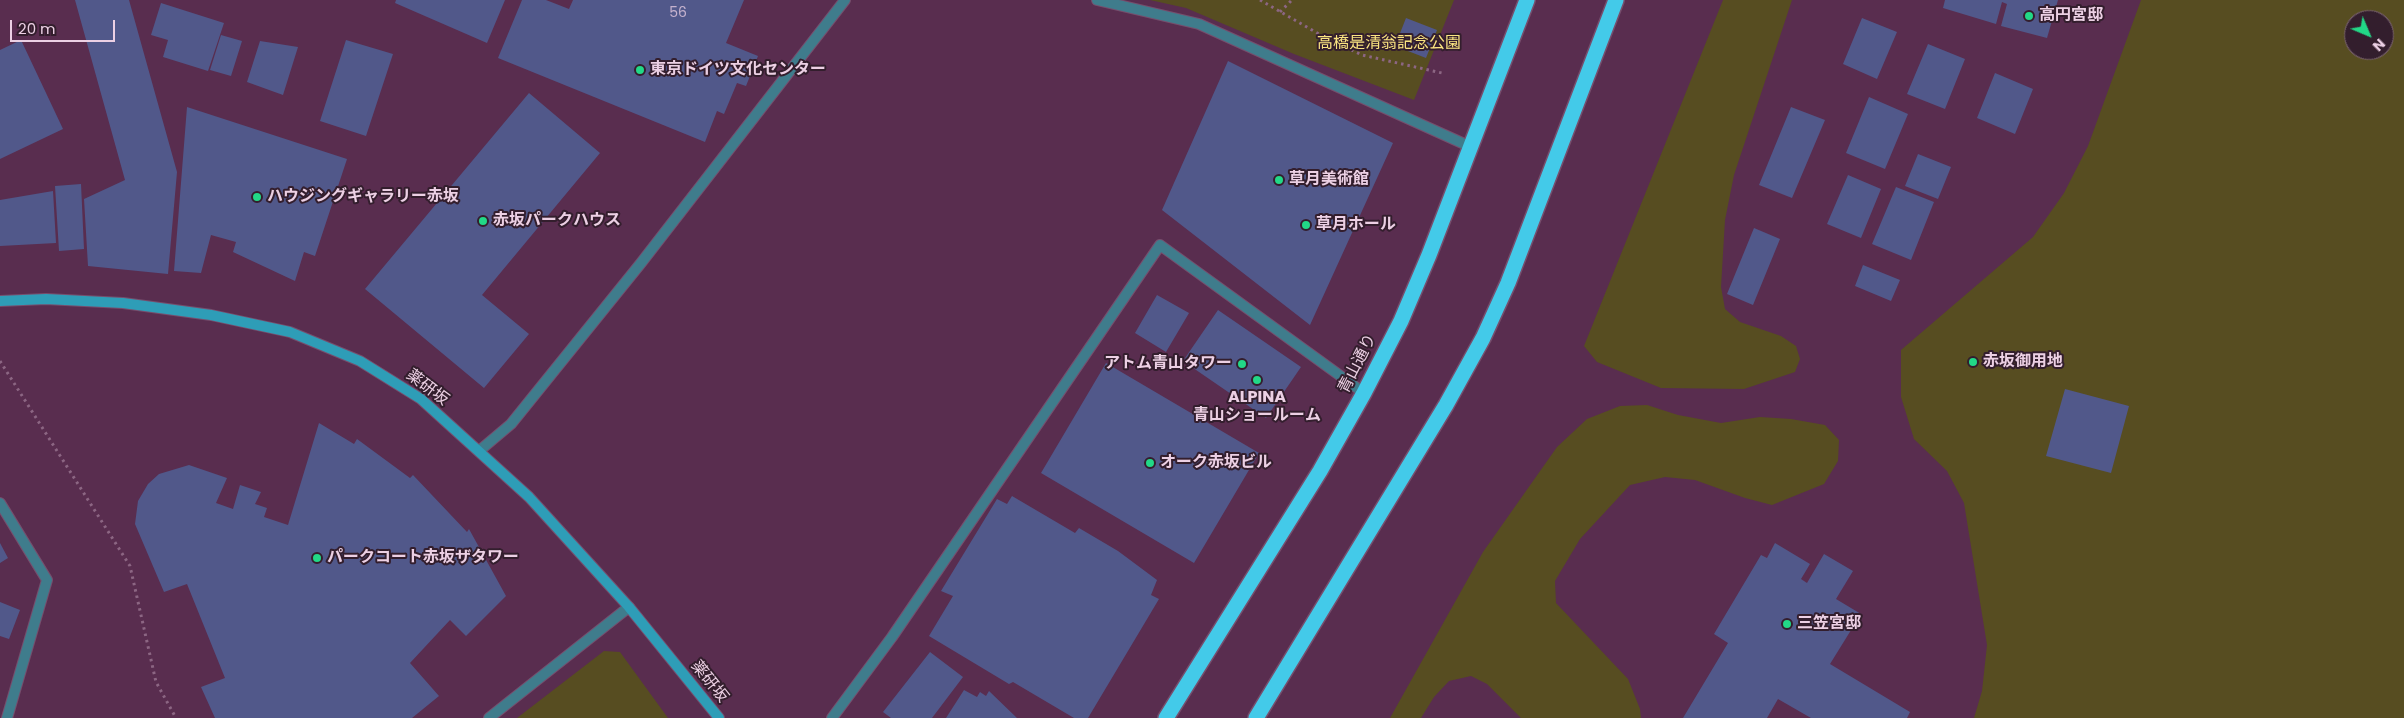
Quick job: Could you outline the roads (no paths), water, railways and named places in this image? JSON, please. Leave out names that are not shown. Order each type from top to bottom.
[{"type":"highway","name":"青山通り","points":[[1166,718],[1320,470],[1364,393],[1404,312],[1527,0]]},
{"type":"highway","points":[[1256,718],[1446,405],[1484,338],[1508,283],[1616,0]]},
{"type":"street","points":[[480,451],[499,436],[518,416],[641,263],[844,0]]},
{"type":"street","points":[[1097,0],[1198,24],[1471,146]]},
{"type":"street","points":[[832,718],[892,637],[1160,245],[1364,393]]},
{"type":"street","name":"薬研坂","points":[[0,301],[46,299],[124,303],[212,315],[290,332],[368,366],[421,399],[529,497],[629,607],[719,718]]},
{"type":"street","points":[[0,503],[47,580],[7,718]]},
{"type":"street","points":[[489,718],[629,607]]},
{"type":"place","name":"高円宮邸","points":[[2029,16]]},
{"type":"place","name":"東京ドイツ文化センター","points":[[640,70]]},
{"type":"place","name":"草月美術館","points":[[1279,180]]},
{"type":"place","name":"ハウジングギャラリー赤坂","points":[[257,197]]},
{"type":"place","name":"赤坂パークハウス","points":[[483,221]]},
{"type":"place","name":"草月ホール","points":[[1306,225]]},
{"type":"place","name":"赤坂御用地","points":[[1973,362]]},
{"type":"place","name":"アトム青山タワー","points":[[1242,364]]},
{"type":"place","name":"ALPINA 青山ショールーム","points":[[1257,380]]},
{"type":"place","name":"オーク赤坂ビル","points":[[1150,463]]},
{"type":"place","name":"パークコート赤坂ザタワー","points":[[317,558]]},
{"type":"place","name":"三笠宮邸","points":[[1787,624]]},
{"type":"park label","name":"高橋是清翁記念公園","points":[[1389,44]]}]
